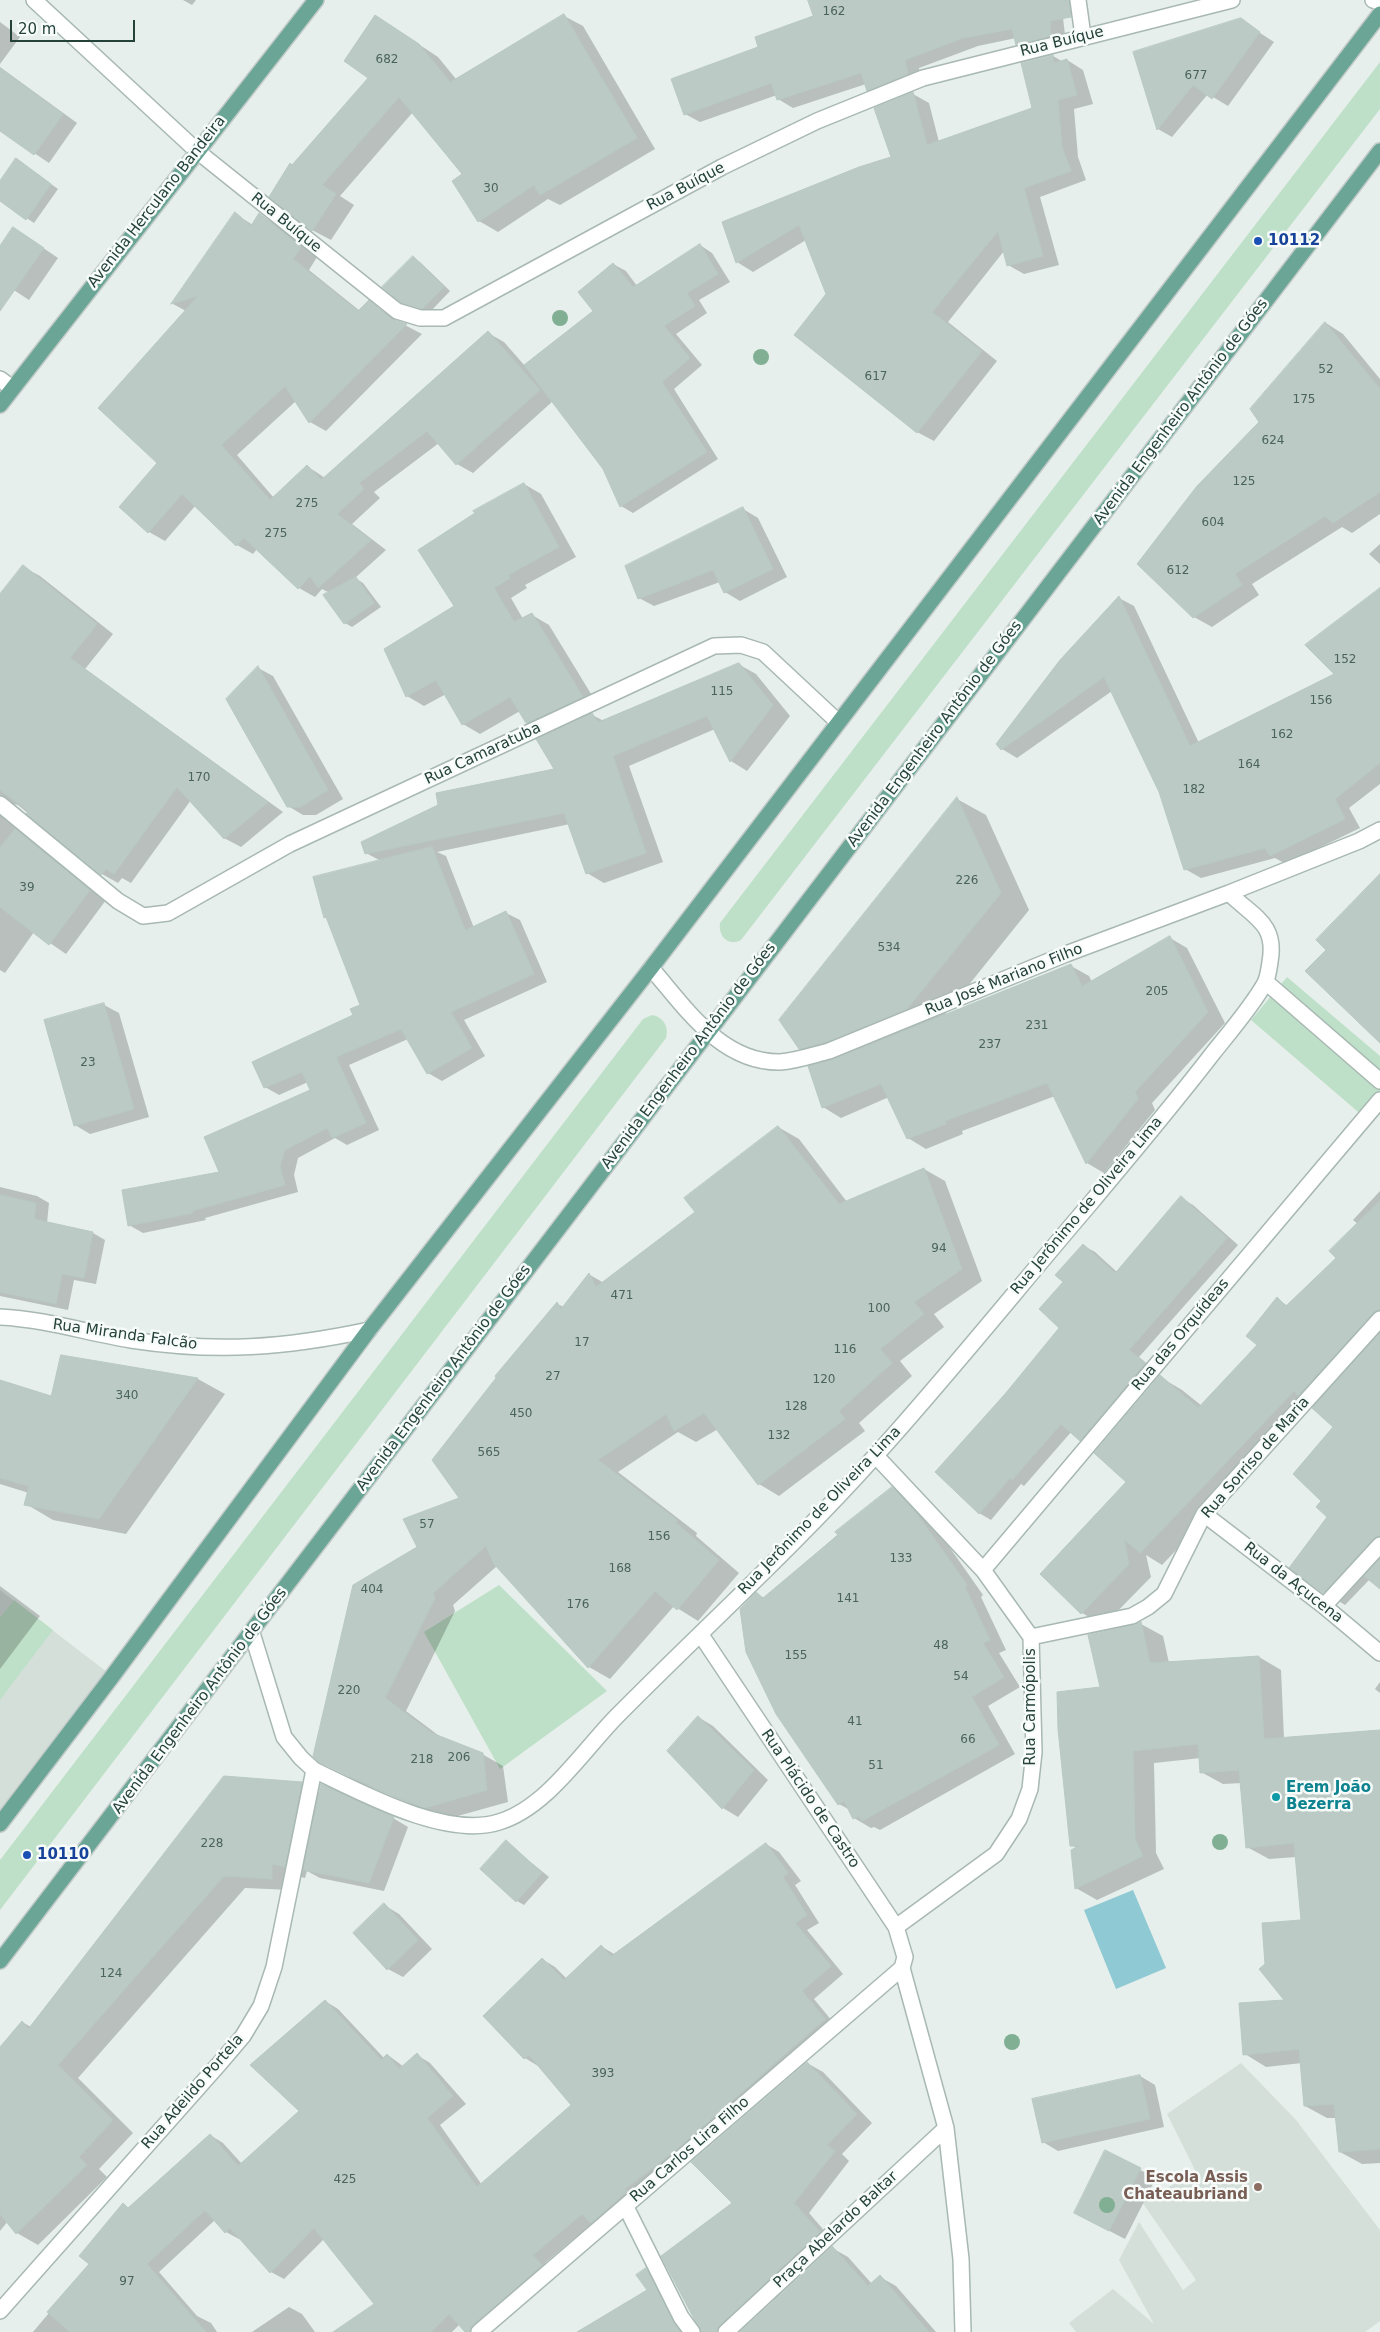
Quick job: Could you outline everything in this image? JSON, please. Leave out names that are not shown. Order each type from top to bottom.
[{"type":"main road","name":"Avenida Herculano Bandeira","points":[[0,405],[6,384],[197,151],[316,0]]},
{"type":"main road","points":[[0,1824],[111,1678],[369,1330],[651,968],[837,722],[1380,14]]},
{"type":"main road","name":"Avenida Engenheiro Antônio de Góes","points":[[0,1961],[252,1633],[707,1032],[1380,151]]},
{"type":"street","name":"Rua Buíque","points":[[34,0],[197,151],[397,311],[420,318],[444,318],[722,167],[817,121],[923,78],[1083,36],[1232,0]]},
{"type":"street","points":[[1078,0],[1083,36]]},
{"type":"street","points":[[1373,0],[1380,2]]},
{"type":"street","name":"Rua Camaratuba","points":[[0,804],[118,901],[143,916],[168,913],[290,844],[714,646],[741,645],[763,652],[837,722]]},
{"type":"street","name":"Rua José Mariano Filho","points":[[651,968],[707,1032],[734,1050],[764,1061],[794,1060],[829,1051],[1066,954],[1229,894],[1359,841],[1380,830]]},
{"type":"street","name":"Rua Jerônimo de Oliveira Lima","points":[[252,1633],[284,1737],[301,1758],[314,1770],[411,1813],[445,1824],[469,1826],[495,1824],[520,1814],[542,1797],[616,1718],[701,1635],[876,1456],[1152,1131],[1266,982],[1273,946],[1270,933],[1264,924],[1229,894]]},
{"type":"street","points":[[1266,982],[1380,1080]]},
{"type":"street","name":"Rua das Orquídeas","points":[[983,1570],[1380,1100]]},
{"type":"street","name":"Rua Miranda Falcão","points":[[0,1316],[131,1340],[190,1347],[267,1347],[314,1342],[369,1330]]},
{"type":"street","name":"Rua Sorriso de Maria","points":[[1031,1637],[1132,1616],[1148,1608],[1164,1594],[1204,1514],[1380,1319]]},
{"type":"street","name":"Rua Carmópolis","points":[[876,1456],[983,1570],[1031,1637],[1034,1752],[1030,1789],[1020,1819],[996,1854],[896,1927]]},
{"type":"street","name":"Rua da Açucena","points":[[1204,1514],[1324,1606],[1380,1653]]},
{"type":"street","points":[[1324,1606],[1380,1545]]},
{"type":"street","name":"Rua Plácido de Castro","points":[[701,1635],[896,1927],[905,1957],[902,1968]]},
{"type":"street","name":"Rua Adeildo Portela","points":[[0,2312],[220,2063],[243,2036],[261,2006],[274,1967],[314,1770]]},
{"type":"street","points":[[902,1968],[946,2128],[961,2259],[963,2332]]},
{"type":"street","name":"Rua Carlos Lira Filho","points":[[479,2332],[902,1968]]},
{"type":"street","name":"Praça Abelardo Baltar","points":[[726,2332],[946,2128]]},
{"type":"street","points":[[626,2207],[681,2316],[692,2332]]},
{"type":"shaded area","points":[[0,1590],[107,1672],[0,1812]]},
{"type":"shaded area","name":"Escola Assis Chateaubriand","points":[[1241,2063],[1296,2120],[1380,2230],[1380,2321],[1365,2332],[1076,2332],[1069,2323],[1113,2289],[1154,2324],[1119,2260],[1139,2222],[1183,2290],[1196,2280],[1142,2202],[1196,2172],[1167,2114]]},
{"type":"green space","points":[[1380,62],[1380,109],[741,940],[732,942],[725,939],[722,936],[720,923]]},
{"type":"green space","points":[[1287,977],[1380,1056],[1380,1113],[1371,1123],[1251,1020]]},
{"type":"green space","points":[[652,1015],[660,1018],[665,1023],[667,1030],[666,1038],[0,1910],[0,1860],[643,1019]]},
{"type":"green space","points":[[499,1585],[607,1691],[500,1769],[424,1632]]},
{"type":"green space","points":[[14,1600],[53,1630],[0,1700],[0,1618]]},
{"type":"water","points":[[1133,1890],[1166,1968],[1116,1989],[1084,1910]]},
{"type":"building","points":[[808,0],[1069,0],[1071,17],[1050,21],[1051,36],[1016,45],[1012,29],[963,38],[905,60],[908,74],[867,91],[861,73],[777,100],[771,83],[684,115],[671,79],[758,47],[755,37],[813,16]]},
{"type":"building","points":[[564,14],[637,138],[540,195],[534,185],[478,222],[452,181],[462,174],[399,97],[322,185],[336,194],[312,231],[269,197],[290,163],[292,165],[368,78],[344,61],[375,15],[419,44],[450,82]]},
{"type":"building","points":[[1241,18],[1260,32],[1212,99],[1193,85],[1157,130],[1133,52]]},
{"type":"building","points":[[1053,55],[1054,63],[1067,59],[1077,95],[1058,100],[1062,147],[1071,171],[1024,188],[1043,256],[1007,266],[998,231],[932,312],[982,351],[917,433],[794,335],[826,294],[799,225],[736,263],[722,222],[859,167],[891,157],[874,108],[913,92],[927,145],[1032,108],[1021,63]]},
{"type":"building","points":[[0,68],[63,114],[34,155],[0,131]]},
{"type":"building","points":[[16,158],[51,184],[26,220],[0,201],[0,181]]},
{"type":"building","points":[[235,212],[251,226],[259,213],[301,247],[293,259],[358,311],[369,300],[391,319],[407,324],[309,423],[285,386],[221,445],[270,500],[307,465],[321,480],[488,331],[540,390],[456,465],[427,431],[359,483],[364,489],[337,514],[371,540],[318,588],[310,576],[298,589],[244,538],[236,546],[182,494],[148,533],[119,507],[157,463],[98,408],[198,296],[171,304]]},
{"type":"building","points":[[13,227],[44,248],[0,311],[0,246]]},
{"type":"building","points":[[700,244],[718,274],[687,293],[695,306],[664,326],[690,358],[662,382],[707,452],[620,507],[603,469],[524,365],[593,311],[578,292],[613,263],[633,287]]},
{"type":"building","points":[[413,256],[444,287],[422,309],[401,303],[382,287]]},
{"type":"building","points":[[1325,322],[1380,389],[1380,492],[1333,523],[1325,516],[1235,574],[1242,585],[1193,618],[1137,564],[1197,486],[1259,422],[1250,409]]},
{"type":"building","points":[[524,483],[559,547],[508,575],[510,578],[494,588],[514,622],[532,613],[583,697],[526,723],[510,697],[462,725],[436,680],[406,697],[384,649],[454,606],[418,550],[475,513],[473,511]]},
{"type":"building","points":[[743,507],[773,569],[724,593],[713,570],[638,599],[625,566]]},
{"type":"building","points":[[23,565],[97,624],[70,658],[268,802],[224,839],[177,787],[114,874],[106,869],[101,875],[26,814],[28,811],[0,790],[0,594]]},
{"type":"building","points":[[356,577],[374,603],[344,624],[323,595]]},
{"type":"building","points":[[1380,588],[1380,763],[1335,799],[1345,819],[1270,856],[1265,848],[1184,870],[1159,792],[1104,677],[1001,750],[996,744],[1060,660],[1119,596],[1190,746],[1334,674],[1305,645]]},
{"type":"building","points":[[739,663],[773,705],[730,762],[707,716],[613,756],[646,853],[586,874],[564,813],[365,854],[361,842],[438,805],[436,793],[554,769],[536,739],[592,713],[598,722]]},
{"type":"building","points":[[258,666],[328,790],[300,807],[287,807],[226,699]]},
{"type":"building","points":[[957,797],[1001,893],[907,1009],[826,1042],[799,1049],[779,1020]]},
{"type":"building","points":[[15,829],[90,890],[49,945],[0,907],[0,848]]},
{"type":"building","points":[[432,847],[464,928],[466,930],[506,911],[534,974],[451,1012],[472,1048],[427,1074],[401,1029],[336,1057],[366,1123],[332,1138],[327,1128],[285,1150],[280,1166],[285,1185],[192,1211],[193,1213],[128,1226],[122,1190],[219,1172],[204,1137],[310,1090],[302,1072],[264,1088],[252,1062],[353,1015],[350,1009],[360,1005],[326,917],[324,918],[313,877]]},
{"type":"building","points":[[1380,874],[1380,1043],[1305,971],[1326,950],[1316,940]]},
{"type":"building","points":[[1170,936],[1208,1012],[1135,1092],[1138,1099],[1086,1164],[1047,1083],[945,1121],[946,1124],[907,1139],[881,1084],[822,1108],[808,1066],[832,1060],[1071,964],[1082,986]]},
{"type":"building","points":[[104,1003],[134,1109],[74,1126],[44,1020]]},
{"type":"building","points":[[778,1126],[839,1204],[924,1168],[962,1269],[914,1302],[924,1314],[880,1349],[892,1363],[839,1411],[845,1419],[758,1485],[704,1413],[674,1431],[666,1414],[598,1460],[677,1520],[676,1523],[719,1560],[677,1610],[655,1591],[588,1668],[494,1564],[486,1546],[433,1593],[435,1598],[385,1698],[432,1733],[483,1753],[487,1790],[425,1808],[383,1792],[319,1762],[313,1756],[353,1585],[417,1547],[403,1519],[459,1498],[432,1460],[496,1378],[495,1376],[557,1302],[561,1309],[589,1273],[596,1287],[695,1212],[684,1198]]},
{"type":"building","points":[[0,1195],[36,1203],[34,1219],[93,1232],[84,1278],[62,1274],[56,1304],[0,1292]]},
{"type":"building","points":[[1181,1196],[1227,1238],[1129,1350],[1145,1363],[1080,1441],[1061,1424],[979,1514],[935,1472],[1005,1394],[1059,1328],[1039,1309],[1063,1282],[1055,1275],[1083,1244],[1115,1273]]},
{"type":"building","points":[[1380,1201],[1380,1310],[1373,1313],[1298,1396],[1294,1391],[1140,1553],[1124,1539],[1129,1564],[1081,1614],[1040,1574],[1126,1482],[1094,1453],[1160,1375],[1198,1408],[1257,1345],[1246,1336],[1277,1297],[1286,1306],[1336,1258],[1329,1251]]},
{"type":"building","points":[[1380,1333],[1380,1536],[1373,1539],[1323,1593],[1289,1568],[1327,1517],[1316,1507],[1321,1501],[1293,1474],[1333,1427],[1312,1408]]},
{"type":"building","points":[[61,1355],[198,1378],[99,1519],[24,1505],[29,1486],[0,1478],[0,1380],[51,1396]]},
{"type":"building","points":[[892,1487],[917,1514],[967,1585],[965,1587],[990,1640],[983,1643],[1004,1677],[972,1697],[999,1745],[862,1821],[859,1816],[853,1819],[844,1801],[838,1805],[776,1714],[746,1652],[740,1609],[756,1592],[763,1598],[838,1535],[835,1532]]},
{"type":"building","points":[[1380,1559],[1380,1589],[1364,1576]]},
{"type":"building","points":[[1141,1622],[1150,1663],[1259,1656],[1264,1739],[1380,1730],[1380,2149],[1339,2152],[1334,2104],[1304,2106],[1299,2049],[1243,2055],[1239,2003],[1284,2000],[1259,1969],[1265,1964],[1262,1923],[1301,1920],[1294,1843],[1246,1848],[1239,1770],[1200,1773],[1198,1744],[1133,1751],[1135,1839],[1143,1856],[1075,1889],[1071,1850],[1079,1846],[1070,1846],[1058,1729],[1057,1692],[1100,1687],[1088,1635]]},
{"type":"building","points":[[698,1716],[754,1770],[722,1809],[667,1751]]},
{"type":"building","points":[[224,1776],[302,1782],[285,1867],[272,1864],[272,1879],[224,1876],[58,2065],[113,2120],[79,2157],[87,2165],[16,2234],[0,2214],[0,2047],[22,2021],[28,2029]]},
{"type":"building","points":[[321,1784],[394,1817],[369,1883],[303,1870]]},
{"type":"building","points":[[506,1840],[542,1873],[516,1902],[480,1869]]},
{"type":"building","points":[[766,1843],[788,1873],[783,1877],[807,1915],[795,1923],[831,1966],[802,1991],[825,2019],[677,2149],[625,2189],[627,2191],[591,2223],[582,2214],[533,2255],[542,2265],[473,2325],[470,2332],[465,2332],[449,2314],[431,2332],[333,2332],[374,2304],[314,2228],[270,2273],[230,2228],[225,2233],[205,2210],[147,2264],[206,2332],[70,2332],[47,2312],[89,2264],[79,2256],[123,2203],[128,2208],[210,2134],[238,2166],[299,2111],[250,2065],[325,2000],[381,2060],[387,2054],[399,2069],[417,2053],[453,2096],[427,2118],[477,2187],[571,2105],[529,2055],[524,2059],[483,2016],[542,1958],[564,1980],[601,1945],[611,1956]]},
{"type":"building","points":[[384,1903],[418,1940],[387,1970],[353,1933]]},
{"type":"building","points":[[807,2062],[857,2114],[827,2145],[835,2151],[794,2203],[820,2232],[720,2325],[717,2332],[701,2332],[661,2256],[732,2203],[691,2162]]},
{"type":"building","points":[[1140,2075],[1150,2119],[1042,2143],[1032,2099]]},
{"type":"building","points":[[1105,2150],[1141,2168],[1109,2231],[1074,2213]]},
{"type":"building","points":[[832,2246],[868,2286],[880,2275],[929,2332],[740,2332]]},
{"type":"building","points":[[646,2268],[680,2332],[577,2332],[647,2290],[636,2275]]},
{"type":"place","name":"10112","points":[[1258,241]]},
{"type":"place","name":"Erem João Bezerra","points":[[1276,1797]]},
{"type":"place","name":"10110","points":[[27,1855]]},
{"type":"place","name":"Escola Assis Chateaubriand","points":[[1258,2187]]}]
